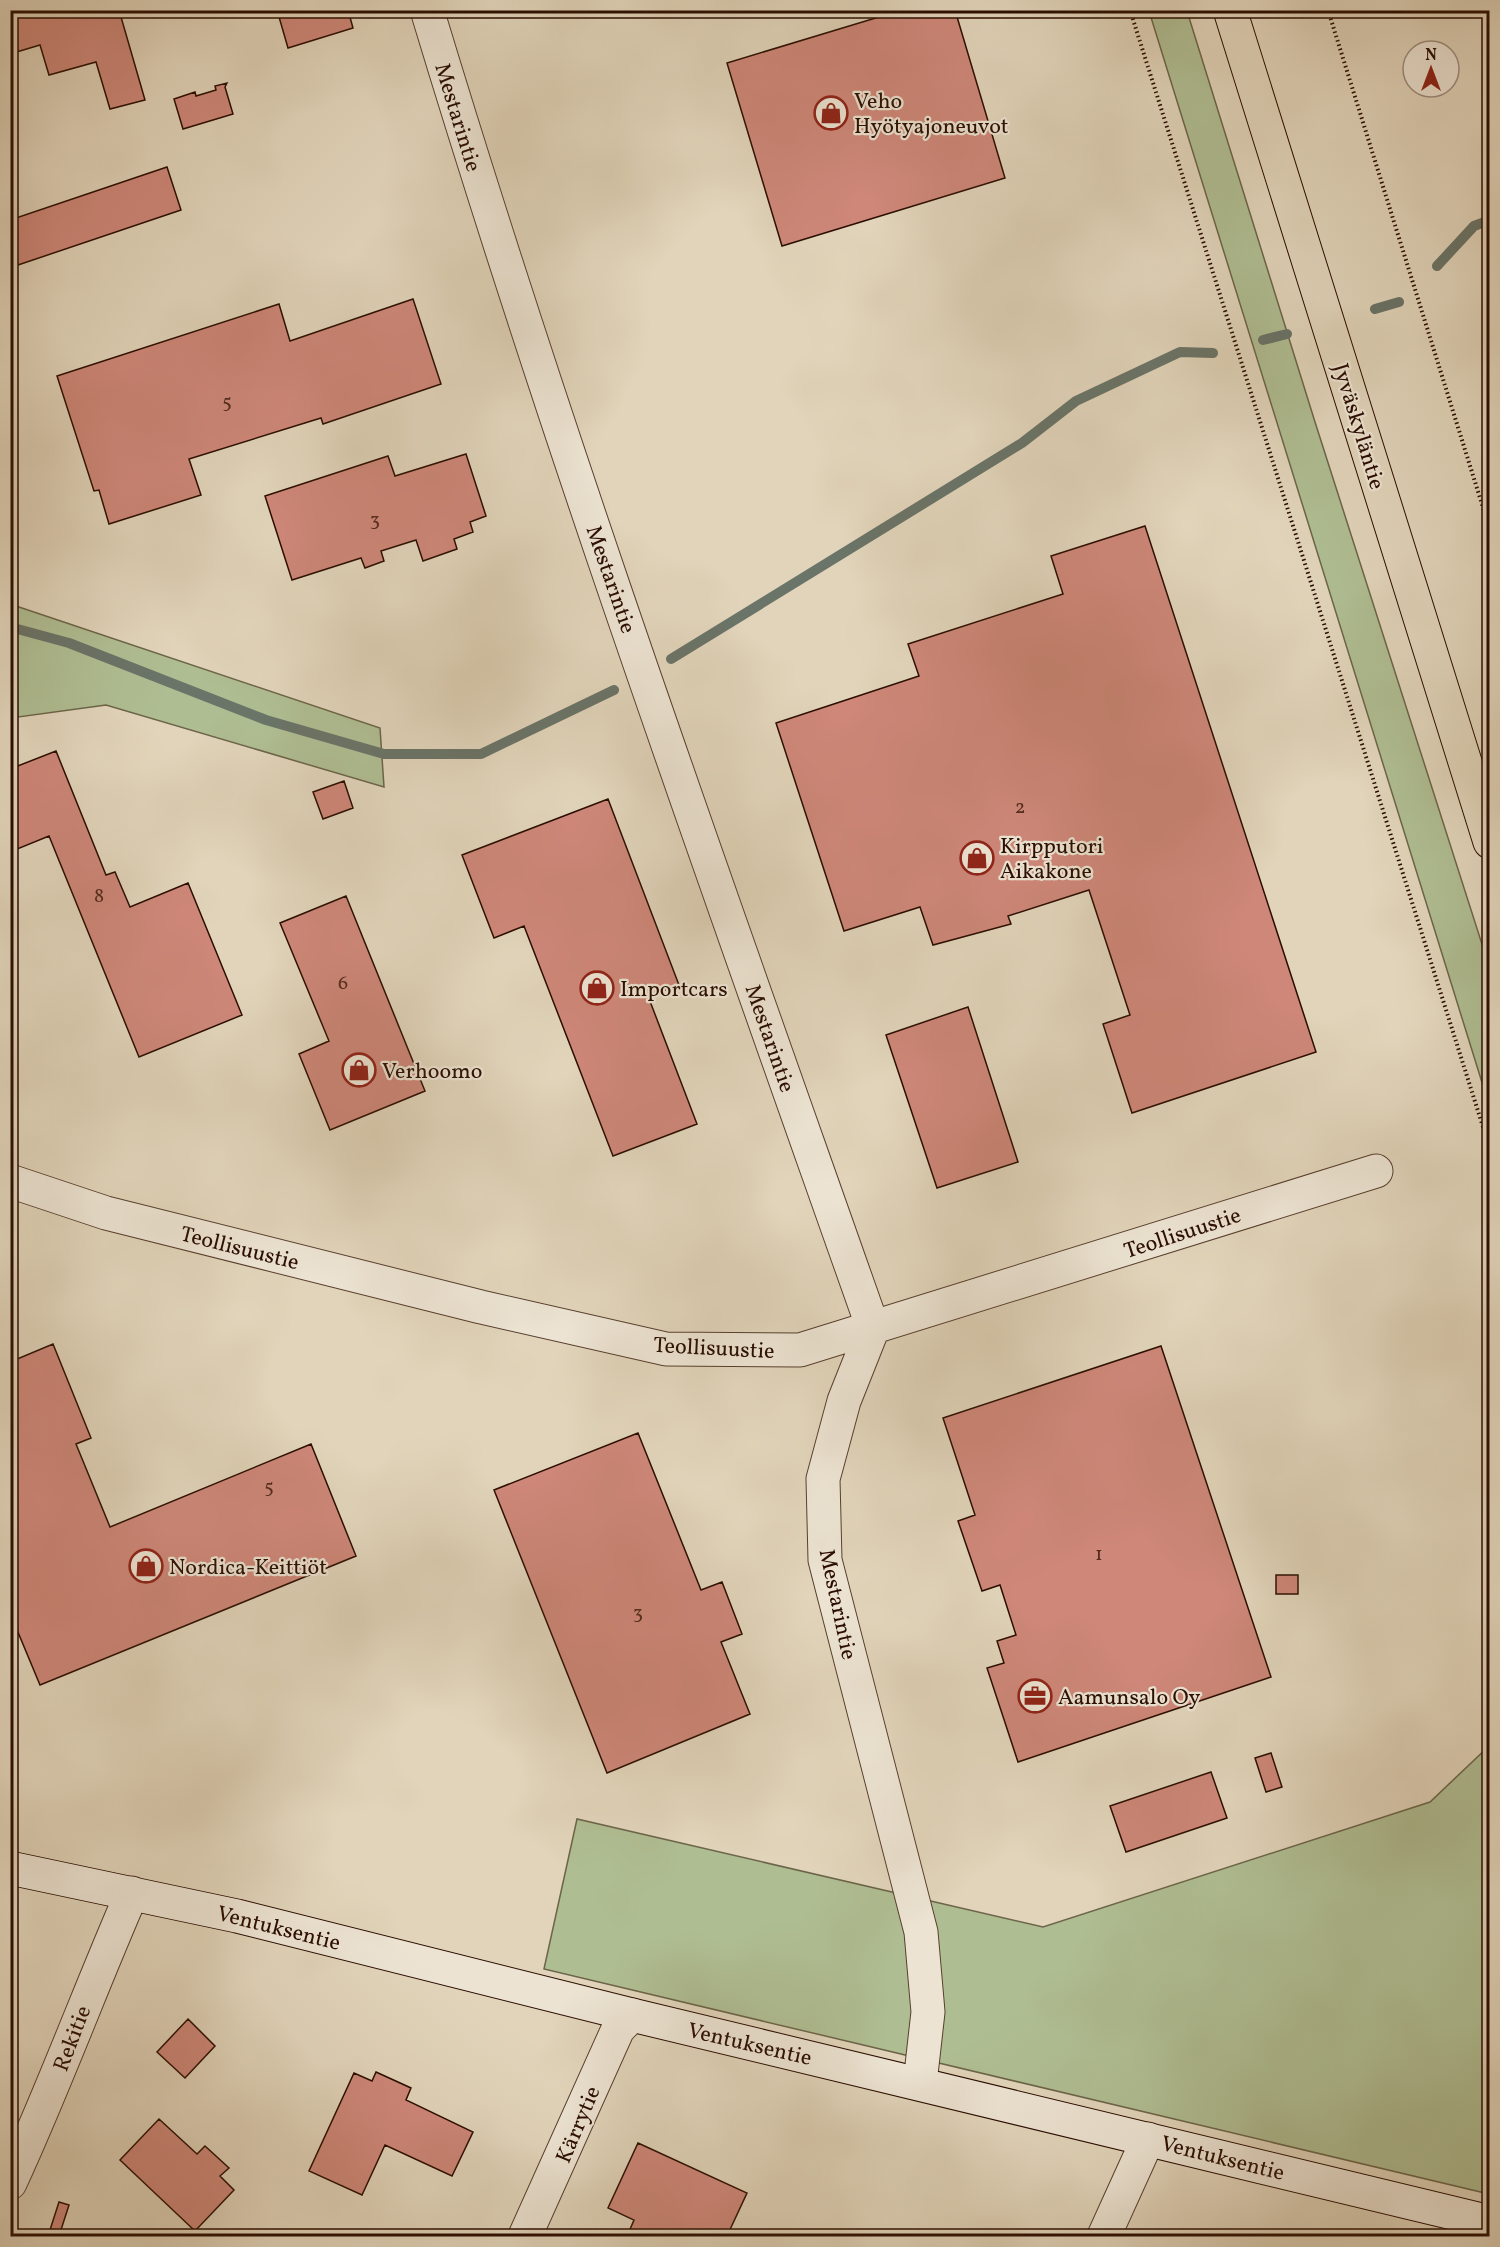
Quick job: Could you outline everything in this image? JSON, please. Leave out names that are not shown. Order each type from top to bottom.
[{"type":"highway","name":"Jyväskyläntie","points":[[1230,10],[1490,842]]},
{"type":"street","name":"Mestarintie","points":[[427,10],[489,217],[670,752],[873,1328],[844,1401],[823,1479],[825,1560],[921,1932],[928,2012],[920,2083]]},
{"type":"street","name":"Teollisuustie","points":[[10,1181],[106,1213],[481,1307],[666,1349],[800,1350],[1376,1171]]},
{"type":"street","name":"Ventuksentie","points":[[10,1868],[237,1916],[632,2015],[1490,2222]]},
{"type":"street","name":"Rekitie","points":[[10,2183],[40,2118],[82,2009],[132,1893]]},
{"type":"street","name":"Kärrytie","points":[[525,2236],[618,2029],[632,2015]]},
{"type":"street","points":[[1104,2236],[1148,2139]]},
{"type":"path","points":[[1130,10],[1490,1149]]},
{"type":"path","points":[[1328,10],[1490,530]]},
{"type":"green space","points":[[1149,11],[1187,11],[1315,422],[1489,966],[1489,1105]]},
{"type":"green space","points":[[10,604],[380,728],[384,787],[106,705],[11,718]]},
{"type":"green space","points":[[1489,1746],[1489,2194],[544,1969],[577,1819],[1043,1927],[1430,1802]]},
{"type":"building","points":[[10,10],[119,10],[145,100],[110,109],[96,62],[49,75],[40,45],[10,54]]},
{"type":"building","points":[[277,10],[348,10],[353,28],[288,48]]},
{"type":"building","points":[[902,10],[955,10],[1005,178],[782,246],[727,63]]},
{"type":"building","points":[[227,83],[225,87],[233,114],[183,129],[174,99],[195,92],[196,96],[216,90],[215,86]]},
{"type":"building","points":[[167,167],[181,210],[18,265],[10,242],[10,220]]},
{"type":"building","points":[[413,299],[441,384],[323,424],[321,418],[189,459],[201,495],[109,524],[99,490],[94,491],[57,376],[279,304],[290,341]]},
{"type":"building","points":[[466,454],[486,516],[470,522],[473,532],[454,539],[457,549],[423,561],[416,540],[381,551],[384,561],[365,568],[361,558],[292,580],[265,496],[388,456],[395,476]]},
{"type":"building","points":[[1145,526],[1316,1052],[1132,1113],[1103,1024],[1130,1015],[1089,890],[1008,916],[1011,924],[933,945],[920,907],[844,931],[776,723],[919,676],[908,644],[1063,594],[1051,556]]},
{"type":"building","points":[[56,751],[106,875],[115,872],[130,907],[188,883],[242,1015],[139,1057],[49,836],[10,852],[10,769]]},
{"type":"building","points":[[344,781],[353,808],[323,819],[313,792]]},
{"type":"building","points":[[608,799],[679,985],[648,996],[697,1124],[613,1156],[524,926],[494,938],[462,855]]},
{"type":"building","points":[[346,896],[425,1091],[330,1130],[299,1054],[329,1041],[280,923]]},
{"type":"building","points":[[968,1007],[1018,1162],[937,1188],[886,1035]]},
{"type":"building","points":[[53,1344],[91,1438],[76,1444],[110,1527],[311,1444],[356,1556],[40,1685],[10,1613],[10,1362]]},
{"type":"building","points":[[1161,1346],[1271,1677],[1018,1762],[987,1668],[1004,1663],[997,1641],[1016,1635],[1000,1585],[982,1591],[958,1521],[975,1515],[943,1418]]},
{"type":"building","points":[[638,1433],[701,1590],[722,1582],[742,1634],[721,1642],[750,1714],[607,1773],[494,1490]]},
{"type":"building","points":[[1276,1575],[1298,1575],[1298,1594],[1276,1594]]},
{"type":"building","points":[[1271,1753],[1282,1787],[1266,1792],[1255,1758]]},
{"type":"building","points":[[1211,1772],[1227,1818],[1126,1852],[1110,1806]]},
{"type":"building","points":[[188,2019],[215,2046],[185,2078],[157,2052]]},
{"type":"building","points":[[376,2072],[411,2088],[406,2100],[473,2132],[452,2176],[385,2145],[362,2195],[309,2171],[354,2073],[372,2081]]},
{"type":"building","points":[[159,2119],[197,2154],[205,2146],[229,2168],[220,2176],[234,2190],[195,2231],[120,2160]]},
{"type":"building","points":[[638,2143],[747,2193],[727,2236],[627,2236],[634,2220],[608,2208]]},
{"type":"building","points":[[59,2202],[69,2205],[59,2236],[49,2233]]},
{"type":"waterway","points":[[1437,266],[1474,226],[1490,220]]},
{"type":"waterway","points":[[1375,309],[1399,302]]},
{"type":"waterway","points":[[1263,340],[1287,334]]},
{"type":"waterway","points":[[671,659],[1022,443],[1076,401],[1180,352],[1213,353]]},
{"type":"waterway","points":[[10,627],[69,643],[266,720],[384,754],[481,754],[614,690]]},
{"type":"place","name":"Veho Hyötyajoneuvot","points":[[831,113]]},
{"type":"place","name":"Kirpputori Aikakone","points":[[977,858]]},
{"type":"place","name":"Importcars","points":[[597,988]]},
{"type":"place","name":"Verhoomo","points":[[359,1070]]},
{"type":"place","name":"Nordica-Keittiöt","points":[[146,1566]]},
{"type":"place","name":"Aamunsalo Oy","points":[[1035,1696]]}]
